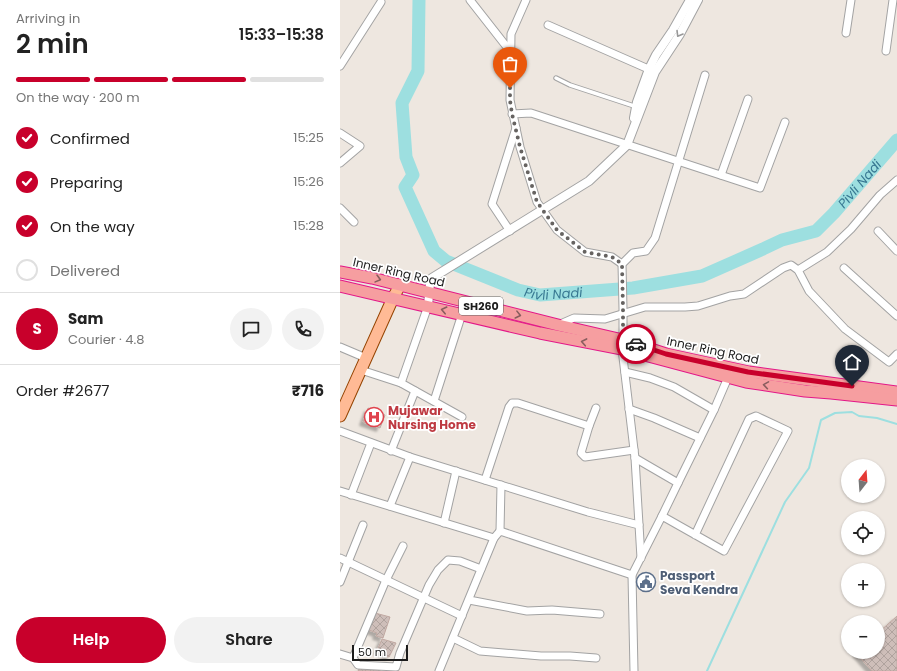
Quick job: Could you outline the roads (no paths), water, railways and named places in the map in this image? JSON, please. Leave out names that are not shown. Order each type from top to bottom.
[{"type":"highway","name":"Inner Ring Road","points":[[340,272],[372,278],[558,325],[623,345],[730,373],[746,382],[804,391],[897,400]]},
{"type":"highway","name":"Inner Ring Road","points":[[340,286],[540,333],[623,345]]},
{"type":"highway","name":"Inner Ring Road","points":[[730,373],[748,372],[897,392]]},
{"type":"main road","points":[[340,416],[400,285]]},
{"type":"street","points":[[470,0],[510,51]]},
{"type":"street","points":[[526,0],[511,34],[510,100],[520,147],[537,202],[557,230],[585,252],[612,257],[622,264]]},
{"type":"street","points":[[401,383],[428,306],[430,283],[432,278],[589,181],[627,145],[656,55],[673,30],[690,0]]},
{"type":"street","points":[[652,70],[680,34],[698,0]]},
{"type":"street","points":[[846,33],[851,0]]},
{"type":"street","points":[[886,51],[894,0]]},
{"type":"street","points":[[340,66],[381,2]]},
{"type":"street","points":[[548,25],[652,70]]},
{"type":"street","points":[[641,558],[635,458],[623,345],[622,264],[632,253],[646,251],[655,238],[705,75]]},
{"type":"street","points":[[722,175],[748,99]]},
{"type":"street","points":[[512,114],[531,113],[760,188],[785,122]]},
{"type":"street","points":[[510,231],[492,204],[516,128]]},
{"type":"street","points":[[340,132],[360,146],[340,163]]},
{"type":"street","points":[[798,270],[827,252],[851,229],[880,195],[897,180]]},
{"type":"street","points":[[340,208],[354,222]]},
{"type":"street","points":[[878,231],[897,251]]},
{"type":"street","points":[[558,325],[574,318],[605,319],[623,311],[645,307],[698,306],[730,296],[744,294],[783,268],[791,266],[798,270],[809,291],[845,329],[889,362],[897,354]]},
{"type":"street","points":[[844,268],[897,316]]},
{"type":"street","points":[[434,401],[462,314]]},
{"type":"street","points":[[340,347],[366,358]]},
{"type":"street","points":[[361,370],[401,383],[462,417]]},
{"type":"street","points":[[625,372],[650,378],[674,388],[714,410]]},
{"type":"street","points":[[634,671],[632,575],[714,410],[730,373]]},
{"type":"street","points":[[391,451],[416,391]]},
{"type":"street","points":[[485,480],[509,407],[512,403],[518,403],[589,426]]},
{"type":"street","points":[[596,408],[581,453],[585,457],[634,450]]},
{"type":"street","points":[[629,409],[700,438]]},
{"type":"street","points":[[662,516],[695,535],[724,551],[788,431],[756,416],[749,419],[695,535]]},
{"type":"street","points":[[340,431],[410,457],[588,512],[639,525]]},
{"type":"street","points":[[351,495],[371,443]]},
{"type":"street","points":[[390,506],[410,457]]},
{"type":"street","points":[[635,458],[678,483]]},
{"type":"street","points":[[444,523],[456,471]]},
{"type":"street","points":[[440,671],[494,538],[500,531],[501,485]]},
{"type":"street","points":[[340,491],[494,538]]},
{"type":"street","points":[[340,582],[363,525]]},
{"type":"street","points":[[500,531],[632,575]]},
{"type":"street","points":[[353,658],[386,580],[403,546]]},
{"type":"street","points":[[340,558],[462,616]]},
{"type":"street","points":[[340,654],[353,658],[358,665],[396,667],[400,653],[429,585],[438,570],[448,560],[460,561],[481,569]]},
{"type":"street","points":[[469,600],[527,612],[552,610],[600,614]]},
{"type":"street","points":[[453,638],[480,651],[541,656],[576,656],[596,658]]},
{"type":"lane","points":[[556,78],[570,85],[639,108]]},
{"type":"waterway","name":"Pivli Nadi","points":[[419,0],[418,71],[402,103],[406,157],[413,175],[405,187],[434,251],[446,261],[518,290],[540,295],[633,288],[702,276],[782,240],[816,231],[834,213],[897,140]]},
{"type":"waterway","points":[[707,671],[785,502],[809,468],[821,420],[835,413],[852,412],[859,416],[877,418],[897,424]]},
{"type":"place","name":"Mujawar Nursing Home","points":[[374,417]]},
{"type":"place","name":"Passport Seva Kendra","points":[[646,582]]}]
